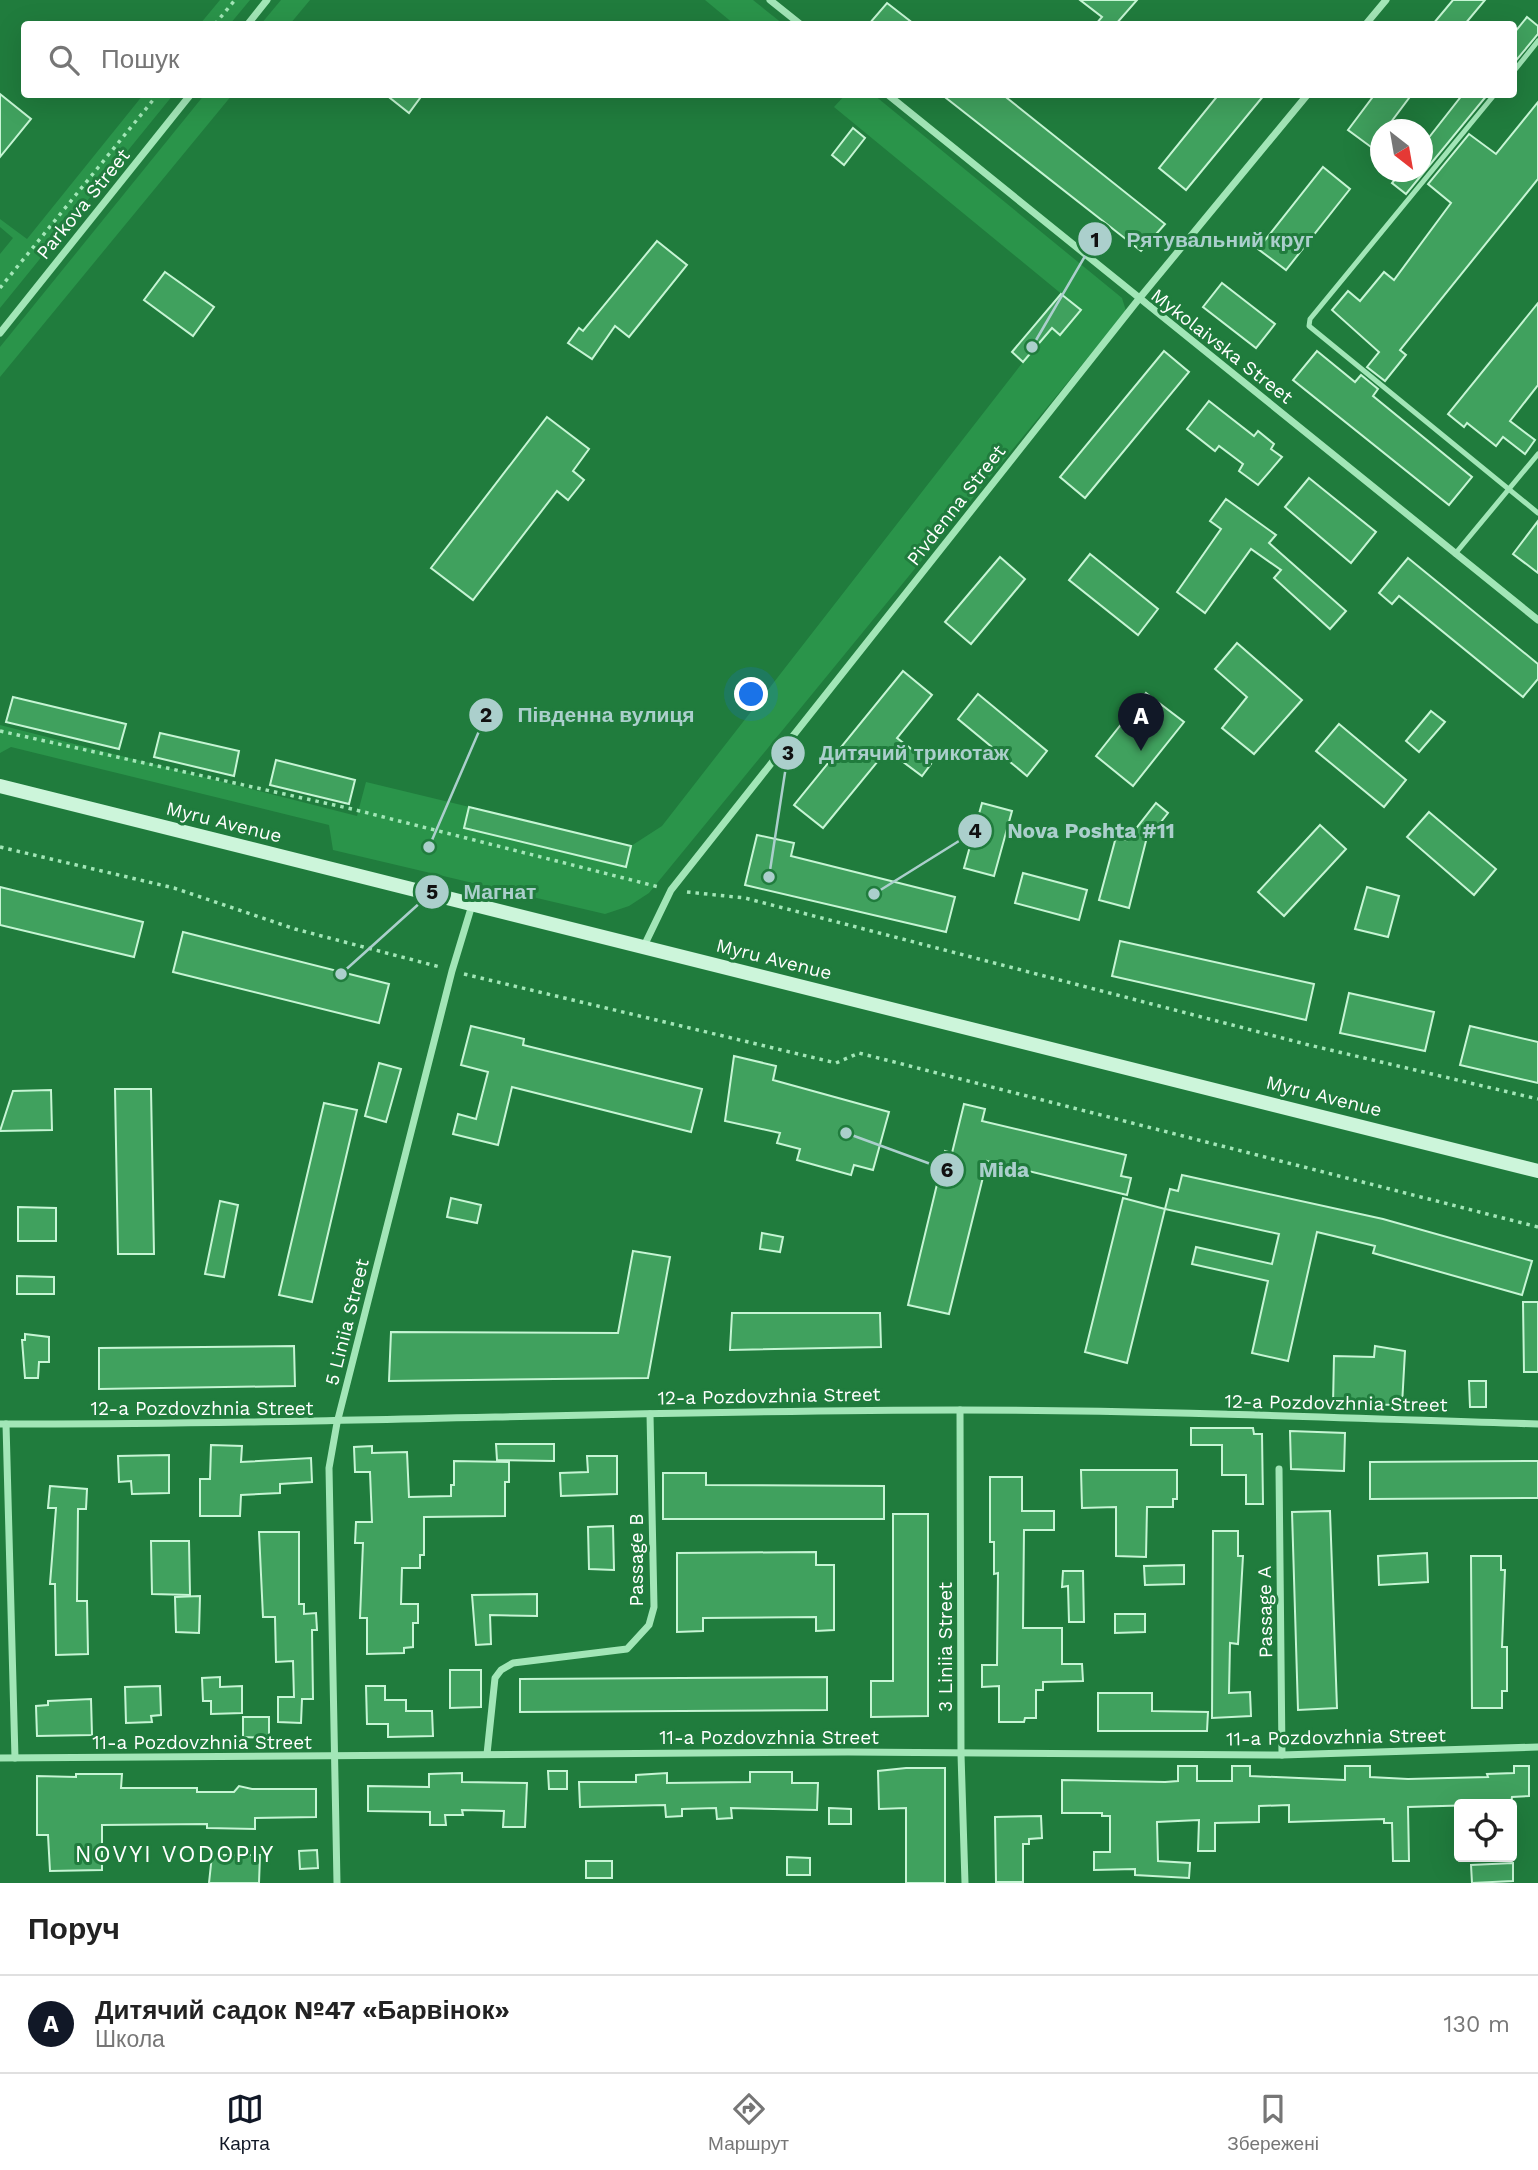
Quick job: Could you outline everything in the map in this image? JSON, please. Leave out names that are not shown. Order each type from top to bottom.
[{"type":"main road","name":"Myru Avenue","points":[[0,786],[1538,1171]]},
{"type":"street","points":[[250,21],[267,0]]},
{"type":"street","points":[[770,0],[796,21]]},
{"type":"street","points":[[1368,21],[1386,0]]},
{"type":"street","name":"Parkova Street","points":[[0,333],[188,98]]},
{"type":"street","name":"Mykolaivska Street","points":[[892,98],[1138,300],[1538,620]]},
{"type":"street","name":"Pivdenna Street","points":[[644,946],[671,890],[1138,300],[1305,98]]},
{"type":"street","name":"5 Liniia Street","points":[[337,1883],[330,1468],[337,1423],[452,971],[472,905]]},
{"type":"street","name":"12-a Pozdovzhnia Street","points":[[3,1424],[337,1423],[650,1414],[960,1410],[1538,1424]]},
{"type":"street","name":"3 Liniia Street","points":[[960,1410],[961,1754],[965,1883]]},
{"type":"street","name":"Passage B","points":[[487,1754],[495,1678],[500,1670],[513,1663],[627,1649],[649,1625],[654,1607],[650,1414]]},
{"type":"street","points":[[3,1424],[15,1758]]},
{"type":"street","name":"Passage A","points":[[1279,1469],[1282,1755]]},
{"type":"street","name":"11-a Pozdovzhnia Street","points":[[0,1758],[487,1754],[1282,1755],[1538,1747]]},
{"type":"lane","points":[[1517,67],[1538,41]]},
{"type":"lane","points":[[1492,98],[1310,319],[1309,326],[1538,513]]},
{"type":"lane","points":[[1455,554],[1538,454]]},
{"type":"path","points":[[218,21],[235,0]]},
{"type":"path","points":[[0,288],[155,98]]},
{"type":"path","points":[[0,731],[352,809],[671,890],[745,898],[1309,1045],[1538,1099]]},
{"type":"path","points":[[0,847],[174,888],[295,929],[452,971],[836,1063],[859,1053],[1538,1227]]},
{"type":"green space","points":[[220,0],[250,0],[232,21],[202,21]]},
{"type":"green space","points":[[281,0],[310,0],[292,21],[264,21]]},
{"type":"green space","points":[[705,0],[753,0],[779,21],[730,21]]},
{"type":"green space","points":[[141,98],[171,98],[0,308],[0,254],[13,238],[0,227],[0,219],[27,239]]},
{"type":"green space","points":[[202,98],[230,98],[0,377],[0,347]]},
{"type":"green space","points":[[842,98],[878,98],[1122,298],[1126,311],[649,893],[629,906],[605,914],[333,850],[329,825],[11,747],[0,753],[0,725],[357,816],[366,782],[631,846],[662,826],[1023,362],[1052,328],[1081,310],[834,107]]},
{"type":"building","points":[[1080,0],[1137,0],[1119,21],[1099,21],[1102,17]]},
{"type":"building","points":[[1453,0],[1485,0],[1468,21],[1436,21]]},
{"type":"building","points":[[887,3],[910,21],[872,21]]},
{"type":"building","points":[[1527,17],[1538,26],[1538,34],[1517,59],[1517,29]]},
{"type":"building","points":[[0,94],[31,119],[0,157]]},
{"type":"building","points":[[390,98],[420,98],[409,113]]},
{"type":"building","points":[[946,98],[1007,98],[1165,224],[1141,251]]},
{"type":"building","points":[[1216,98],[1262,98],[1186,190],[1159,168]]},
{"type":"building","points":[[1372,98],[1409,98],[1393,119],[1370,119],[1370,146],[1348,130]]},
{"type":"building","points":[[1460,98],[1485,98],[1433,161],[1433,132]]},
{"type":"building","points":[[1538,102],[1538,179],[1400,350],[1406,355],[1385,381],[1367,367],[1379,352],[1332,310],[1348,291],[1360,301],[1384,272],[1394,280],[1451,203],[1428,184],[1433,182],[1433,178],[1469,134],[1496,154]]},
{"type":"building","points":[[853,128],[865,138],[844,165],[832,155]]},
{"type":"building","points":[[1323,167],[1350,189],[1286,270],[1258,249]]},
{"type":"building","points":[[1393,182],[1416,182],[1406,194]]},
{"type":"building","points":[[657,241],[687,265],[629,337],[615,326],[592,359],[568,343],[579,328],[583,331]]},
{"type":"building","points":[[165,272],[214,307],[193,336],[144,300]]},
{"type":"building","points":[[1222,283],[1275,324],[1256,348],[1203,307]]},
{"type":"building","points":[[1061,294],[1081,310],[1060,335],[1052,328],[1023,362],[1012,352]]},
{"type":"building","points":[[1538,303],[1538,385],[1510,421],[1535,440],[1525,454],[1503,437],[1496,446],[1467,423],[1464,427],[1448,414]]},
{"type":"building","points":[[1164,351],[1189,372],[1085,498],[1060,477]]},
{"type":"building","points":[[1317,351],[1355,382],[1361,375],[1378,389],[1373,396],[1472,477],[1449,505],[1293,380]]},
{"type":"building","points":[[1209,401],[1254,436],[1258,431],[1274,444],[1271,449],[1282,457],[1258,485],[1239,471],[1243,464],[1219,446],[1215,451],[1187,429]]},
{"type":"building","points":[[547,417],[589,449],[573,471],[584,480],[568,500],[557,491],[473,600],[431,568]]},
{"type":"building","points":[[1309,478],[1376,532],[1351,563],[1285,507]]},
{"type":"building","points":[[1226,499],[1276,535],[1269,543],[1346,611],[1330,629],[1274,578],[1281,570],[1251,549],[1205,613],[1177,592],[1221,529],[1210,521]]},
{"type":"building","points":[[1538,521],[1538,573],[1513,554]]},
{"type":"building","points":[[1090,554],[1158,609],[1138,635],[1069,580]]},
{"type":"building","points":[[1000,557],[1025,579],[971,644],[945,622]]},
{"type":"building","points":[[1408,558],[1538,664],[1538,679],[1523,697],[1399,596],[1392,604],[1379,593]]},
{"type":"building","points":[[1237,643],[1302,700],[1254,754],[1222,728],[1247,697],[1215,669]]},
{"type":"building","points":[[903,671],[932,695],[897,738],[931,764],[922,776],[887,750],[823,828],[794,805]]},
{"type":"building","points":[[1146,693],[1184,722],[1133,786],[1096,756]]},
{"type":"building","points":[[978,694],[1047,751],[1027,776],[958,719]]},
{"type":"building","points":[[13,697],[126,724],[119,749],[6,722]]},
{"type":"building","points":[[1431,711],[1445,722],[1419,752],[1406,741]]},
{"type":"building","points":[[1339,724],[1406,780],[1384,807],[1316,751]]},
{"type":"building","points":[[160,733],[239,751],[234,776],[154,757]]},
{"type":"building","points":[[276,760],[355,780],[349,804],[270,785]]},
{"type":"building","points":[[982,803],[1012,811],[994,876],[964,868]]},
{"type":"building","points":[[1156,803],[1168,813],[1153,832],[1149,829],[1129,908],[1099,900],[1116,837],[1127,840]]},
{"type":"building","points":[[469,807],[631,846],[626,867],[464,828]]},
{"type":"building","points":[[1429,812],[1496,869],[1474,895],[1407,837]]},
{"type":"building","points":[[1320,825],[1346,849],[1284,916],[1258,892]]},
{"type":"building","points":[[757,835],[794,843],[791,856],[955,897],[946,932],[745,885]]},
{"type":"building","points":[[1023,873],[1087,890],[1079,920],[1015,903]]},
{"type":"building","points":[[0,887],[143,922],[134,957],[0,925]]},
{"type":"building","points":[[1367,887],[1399,896],[1388,937],[1355,929]]},
{"type":"building","points":[[183,932],[389,984],[379,1023],[173,972]]},
{"type":"building","points":[[1120,941],[1314,984],[1306,1020],[1112,976]]},
{"type":"building","points":[[1349,993],[1434,1012],[1425,1051],[1340,1033]]},
{"type":"building","points":[[471,1026],[524,1039],[523,1045],[702,1089],[691,1132],[512,1087],[498,1145],[453,1134],[458,1114],[476,1119],[488,1072],[461,1065]]},
{"type":"building","points":[[1470,1026],[1538,1042],[1538,1083],[1460,1065]]},
{"type":"building","points":[[734,1056],[776,1066],[773,1080],[889,1112],[873,1170],[854,1165],[851,1175],[797,1160],[800,1149],[777,1143],[780,1133],[725,1121]]},
{"type":"building","points":[[379,1063],[401,1069],[386,1122],[365,1116]]},
{"type":"building","points":[[115,1089],[151,1089],[154,1254],[118,1254]]},
{"type":"building","points":[[51,1090],[52,1130],[0,1131],[13,1091]]},
{"type":"building","points":[[324,1103],[357,1110],[312,1302],[279,1295]]},
{"type":"building","points":[[964,1104],[985,1109],[982,1121],[1126,1155],[1121,1176],[1131,1178],[1127,1195],[987,1161],[949,1314],[908,1305],[945,1151],[952,1153]]},
{"type":"building","points":[[1182,1175],[1383,1219],[1532,1261],[1522,1295],[1373,1253],[1375,1246],[1317,1232],[1288,1361],[1252,1353],[1268,1281],[1192,1264],[1196,1247],[1272,1264],[1279,1234],[1165,1209],[1170,1189],[1178,1191]]},
{"type":"building","points":[[451,1198],[481,1205],[477,1223],[447,1217]]},
{"type":"building","points":[[1123,1198],[1165,1209],[1127,1363],[1085,1352]]},
{"type":"building","points":[[220,1201],[238,1205],[224,1277],[205,1274]]},
{"type":"building","points":[[18,1207],[56,1208],[56,1241],[18,1241]]},
{"type":"building","points":[[762,1233],[783,1237],[780,1252],[760,1249]]},
{"type":"building","points":[[633,1251],[670,1257],[648,1378],[389,1381],[391,1332],[618,1333]]},
{"type":"building","points":[[17,1276],[54,1277],[54,1294],[17,1294]]},
{"type":"building","points":[[1523,1302],[1538,1302],[1538,1372],[1524,1372]]},
{"type":"building","points":[[732,1313],[880,1313],[881,1347],[730,1350]]},
{"type":"building","points":[[25,1334],[49,1337],[49,1362],[39,1362],[38,1378],[25,1378],[22,1340],[25,1340]]},
{"type":"building","points":[[294,1346],[295,1386],[99,1389],[99,1348]]},
{"type":"building","points":[[1375,1346],[1405,1351],[1402,1405],[1333,1404],[1334,1356],[1374,1357]]},
{"type":"building","points":[[1469,1381],[1486,1381],[1486,1407],[1470,1407]]},
{"type":"building","points":[[1191,1428],[1253,1428],[1254,1434],[1262,1434],[1263,1504],[1246,1504],[1246,1475],[1222,1475],[1222,1445],[1191,1445]]},
{"type":"building","points":[[1290,1431],[1345,1433],[1344,1471],[1291,1469]]},
{"type":"building","points":[[496,1444],[554,1444],[554,1461],[497,1460]]},
{"type":"building","points":[[211,1445],[242,1446],[241,1462],[311,1458],[312,1482],[280,1484],[280,1493],[241,1495],[240,1516],[200,1516],[200,1479],[210,1479]]},
{"type":"building","points":[[372,1446],[372,1453],[407,1452],[409,1497],[451,1496],[454,1461],[509,1462],[509,1482],[505,1482],[505,1516],[424,1517],[424,1555],[420,1555],[420,1568],[402,1568],[401,1604],[418,1604],[418,1623],[413,1623],[413,1647],[404,1648],[404,1653],[367,1654],[367,1618],[360,1618],[363,1543],[355,1543],[356,1522],[372,1522],[370,1472],[355,1472],[354,1447]]},
{"type":"building","points":[[169,1455],[169,1493],[132,1494],[131,1481],[119,1482],[118,1456]]},
{"type":"building","points":[[587,1456],[617,1456],[617,1494],[561,1496],[560,1473],[588,1472]]},
{"type":"building","points":[[1538,1461],[1538,1498],[1370,1499],[1370,1462]]},
{"type":"building","points":[[1081,1470],[1177,1470],[1177,1499],[1173,1499],[1173,1507],[1147,1507],[1146,1557],[1116,1556],[1116,1507],[1082,1508]]},
{"type":"building","points":[[663,1473],[706,1473],[706,1485],[884,1486],[884,1519],[663,1519]]},
{"type":"building","points":[[990,1477],[1022,1477],[1022,1511],[1054,1511],[1054,1530],[1024,1530],[1023,1628],[1062,1628],[1062,1664],[1082,1664],[1083,1681],[1043,1682],[1043,1690],[1036,1690],[1036,1718],[1025,1718],[1024,1722],[999,1722],[999,1686],[982,1687],[982,1665],[997,1665],[998,1573],[994,1574],[994,1542],[990,1542]]},
{"type":"building","points":[[50,1486],[87,1489],[86,1509],[78,1509],[77,1601],[87,1601],[88,1654],[56,1655],[55,1584],[50,1584],[56,1508],[48,1508]]},
{"type":"building","points":[[1330,1511],[1337,1708],[1298,1710],[1292,1512]]},
{"type":"building","points":[[893,1514],[928,1514],[928,1716],[871,1717],[871,1681],[893,1681]]},
{"type":"building","points":[[613,1526],[614,1570],[589,1569],[588,1527]]},
{"type":"building","points":[[1213,1531],[1238,1531],[1238,1556],[1243,1556],[1238,1644],[1230,1643],[1229,1693],[1250,1692],[1251,1716],[1212,1718]]},
{"type":"building","points":[[259,1532],[299,1532],[299,1604],[304,1604],[304,1614],[316,1613],[317,1630],[312,1630],[313,1699],[302,1699],[301,1723],[278,1722],[278,1697],[294,1697],[293,1661],[276,1662],[275,1617],[263,1617]]},
{"type":"building","points":[[151,1541],[189,1541],[190,1595],[152,1594]]},
{"type":"building","points":[[816,1552],[816,1565],[834,1565],[834,1630],[816,1631],[816,1617],[703,1618],[703,1631],[677,1632],[677,1553]]},
{"type":"building","points":[[1427,1553],[1428,1582],[1379,1585],[1378,1556]]},
{"type":"building","points":[[1471,1556],[1501,1556],[1501,1570],[1505,1570],[1502,1647],[1507,1647],[1507,1691],[1502,1691],[1502,1708],[1472,1708]]},
{"type":"building","points":[[1184,1565],[1184,1584],[1145,1585],[1144,1566]]},
{"type":"building","points":[[1063,1571],[1083,1571],[1084,1622],[1069,1622],[1068,1586],[1062,1587]]},
{"type":"building","points":[[537,1594],[537,1616],[490,1615],[491,1644],[476,1645],[472,1595]]},
{"type":"building","points":[[200,1596],[199,1633],[176,1632],[175,1597]]},
{"type":"building","points":[[1115,1614],[1145,1614],[1145,1632],[1115,1633]]},
{"type":"building","points":[[450,1670],[481,1670],[481,1707],[450,1708]]},
{"type":"building","points":[[220,1677],[220,1687],[242,1686],[242,1713],[211,1714],[211,1701],[203,1701],[202,1678]]},
{"type":"building","points":[[827,1677],[827,1710],[520,1712],[520,1679]]},
{"type":"building","points":[[160,1686],[161,1715],[151,1716],[152,1722],[126,1723],[125,1687]]},
{"type":"building","points":[[366,1686],[385,1686],[385,1700],[406,1700],[406,1711],[432,1711],[433,1736],[388,1737],[388,1724],[367,1724]]},
{"type":"building","points":[[1098,1693],[1152,1693],[1152,1711],[1208,1712],[1207,1731],[1098,1731]]},
{"type":"building","points":[[91,1699],[92,1735],[37,1736],[36,1706],[48,1705],[48,1701]]},
{"type":"building","points":[[243,1717],[269,1717],[269,1738],[243,1737]]},
{"type":"building","points":[[1178,1766],[1197,1766],[1197,1781],[1232,1781],[1232,1766],[1250,1766],[1250,1776],[1345,1780],[1345,1766],[1370,1766],[1370,1777],[1408,1779],[1488,1777],[1487,1774],[1514,1773],[1514,1766],[1529,1766],[1529,1796],[1512,1799],[1454,1799],[1454,1806],[1408,1807],[1409,1861],[1393,1861],[1392,1823],[1384,1823],[1384,1819],[1289,1822],[1289,1805],[1259,1806],[1259,1822],[1215,1823],[1215,1851],[1198,1851],[1199,1820],[1157,1822],[1158,1861],[1190,1863],[1189,1878],[1135,1875],[1135,1869],[1094,1870],[1094,1852],[1110,1852],[1110,1816],[1102,1816],[1102,1813],[1062,1813],[1062,1780],[1178,1781]]},
{"type":"building","points":[[945,1768],[945,1883],[906,1883],[906,1808],[879,1809],[878,1771]]},
{"type":"building","points":[[548,1771],[567,1771],[567,1789],[549,1789]]},
{"type":"building","points":[[750,1772],[792,1772],[792,1783],[818,1783],[817,1810],[731,1808],[732,1818],[717,1819],[716,1808],[682,1809],[682,1816],[666,1817],[665,1805],[580,1807],[579,1782],[636,1782],[636,1775],[667,1773],[667,1783],[750,1782]]},
{"type":"building","points":[[462,1773],[462,1782],[527,1783],[525,1827],[503,1827],[504,1811],[462,1810],[463,1815],[445,1815],[446,1825],[430,1825],[430,1812],[368,1811],[368,1786],[429,1787],[429,1774]]},
{"type":"building","points":[[76,1774],[122,1774],[121,1788],[197,1788],[197,1792],[234,1792],[239,1786],[252,1789],[316,1789],[316,1817],[255,1818],[255,1829],[207,1828],[207,1824],[102,1825],[102,1870],[50,1871],[48,1835],[37,1835],[37,1776],[76,1777]]},
{"type":"building","points":[[829,1808],[851,1809],[851,1824],[829,1824]]},
{"type":"building","points":[[1041,1816],[1042,1838],[1029,1839],[1029,1844],[1023,1844],[1023,1882],[996,1882],[995,1817]]},
{"type":"building","points":[[317,1850],[318,1868],[300,1869],[299,1851]]},
{"type":"building","points":[[212,1855],[260,1855],[259,1883],[209,1883]]},
{"type":"building","points":[[787,1857],[810,1858],[810,1875],[787,1875]]},
{"type":"building","points":[[586,1861],[612,1861],[612,1878],[586,1878]]},
{"type":"building","points":[[1513,1863],[1513,1881],[1472,1883],[1471,1865]]},
{"type":"place","name":"Рятувальний круг","points":[[1032,347]]},
{"type":"place","name":"Дитячий садок №47 «Барвінок»","points":[[1141,751]]},
{"type":"place","name":"Південна вулиця","points":[[429,847]]},
{"type":"place","name":"Дитячий трикотаж","points":[[769,877]]},
{"type":"place","name":"Nova Poshta #11","points":[[874,894]]},
{"type":"place","name":"Магнат","points":[[341,974]]},
{"type":"place","name":"Mida","points":[[846,1133]]},
{"type":"district","name":"NOVYI VODOPIY","points":[[175,1854]]}]
